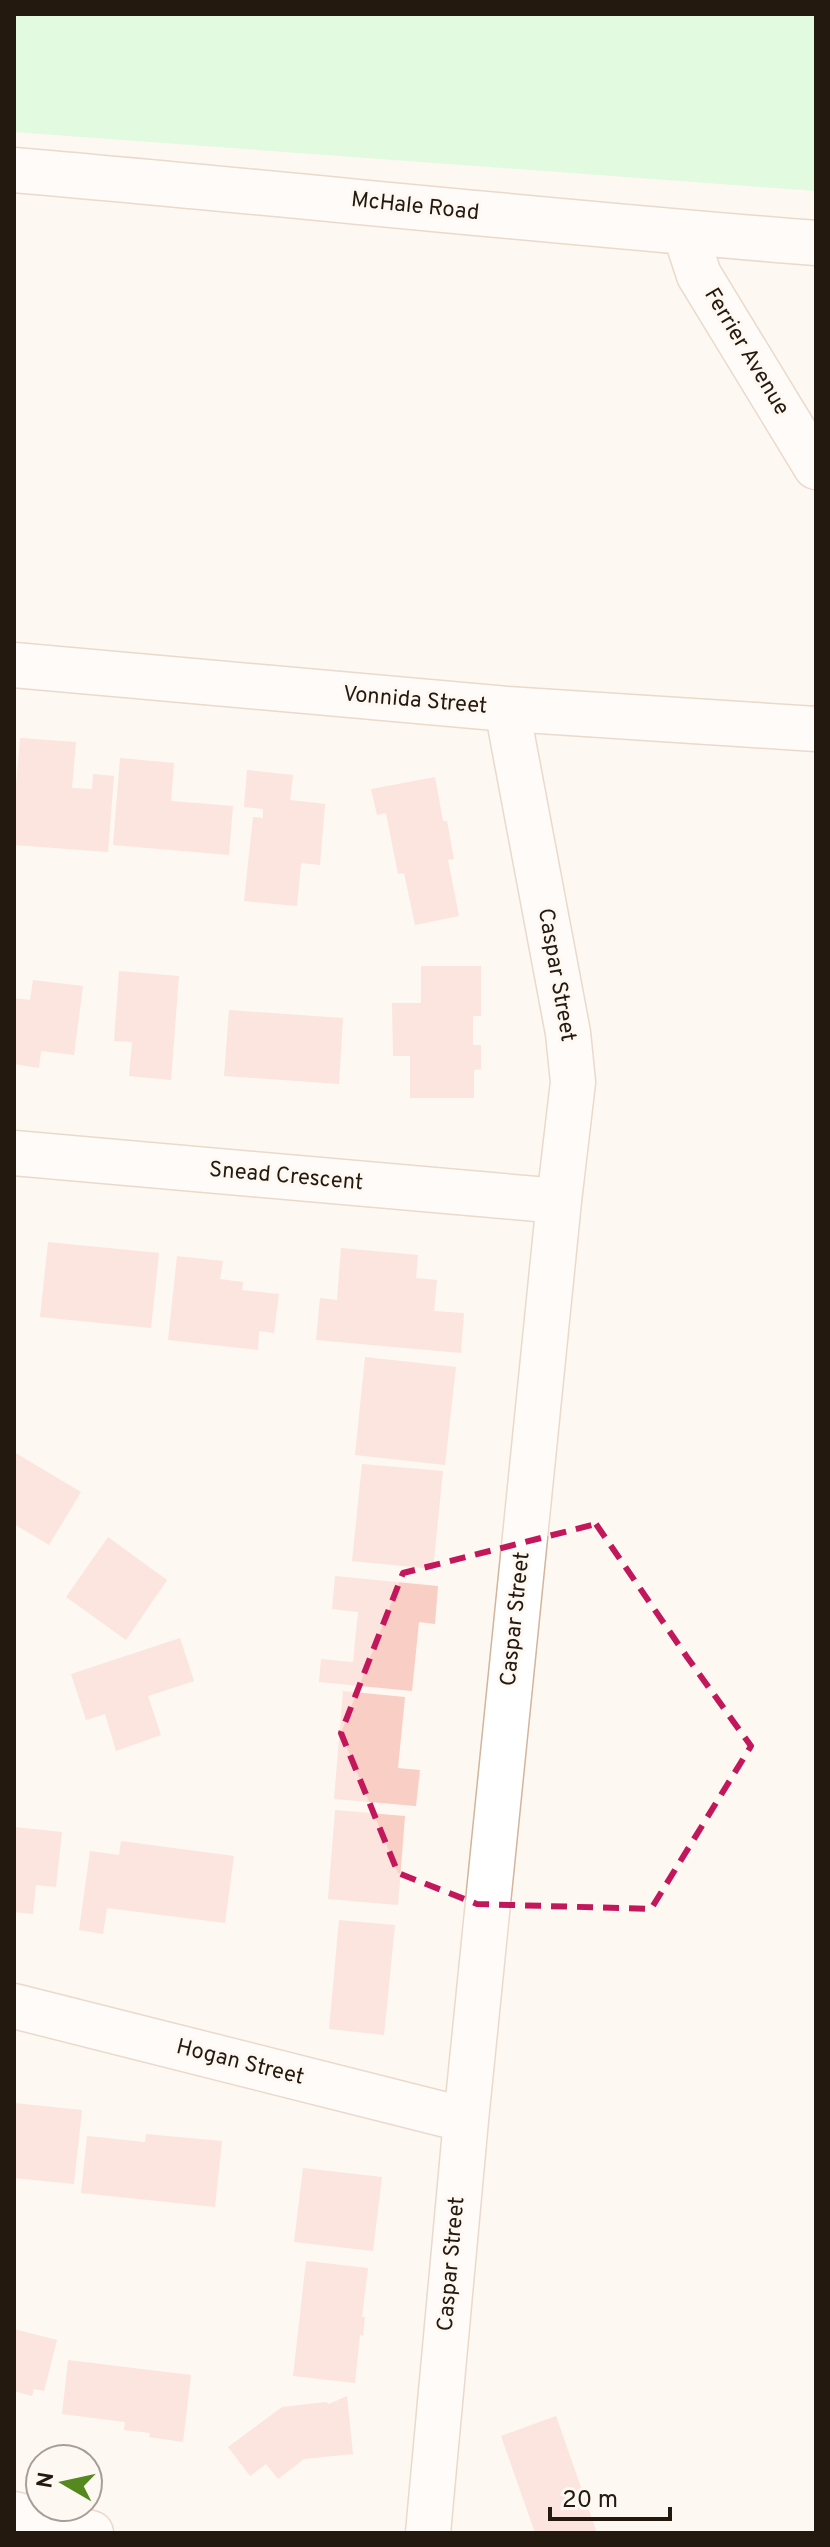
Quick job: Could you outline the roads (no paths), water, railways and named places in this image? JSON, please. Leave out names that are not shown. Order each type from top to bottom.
[{"type":"street","name":"McHale Road","points":[[14,170],[816,243]]},
{"type":"street","name":"Ferrier Avenue","points":[[685,233],[699,275],[816,467]]},
{"type":"street","name":"Vonnida Street","points":[[14,665],[507,709],[816,729]]},
{"type":"street","name":"Caspar Street","points":[[428,2533],[466,2120],[573,1082],[569,1045],[507,709]]},
{"type":"street","name":"Snead Crescent","points":[[14,1153],[559,1201]]},
{"type":"street","name":"Hogan Street","points":[[14,2006],[466,2120]]},
{"type":"street","points":[[14,2514],[91,2533]]}]
